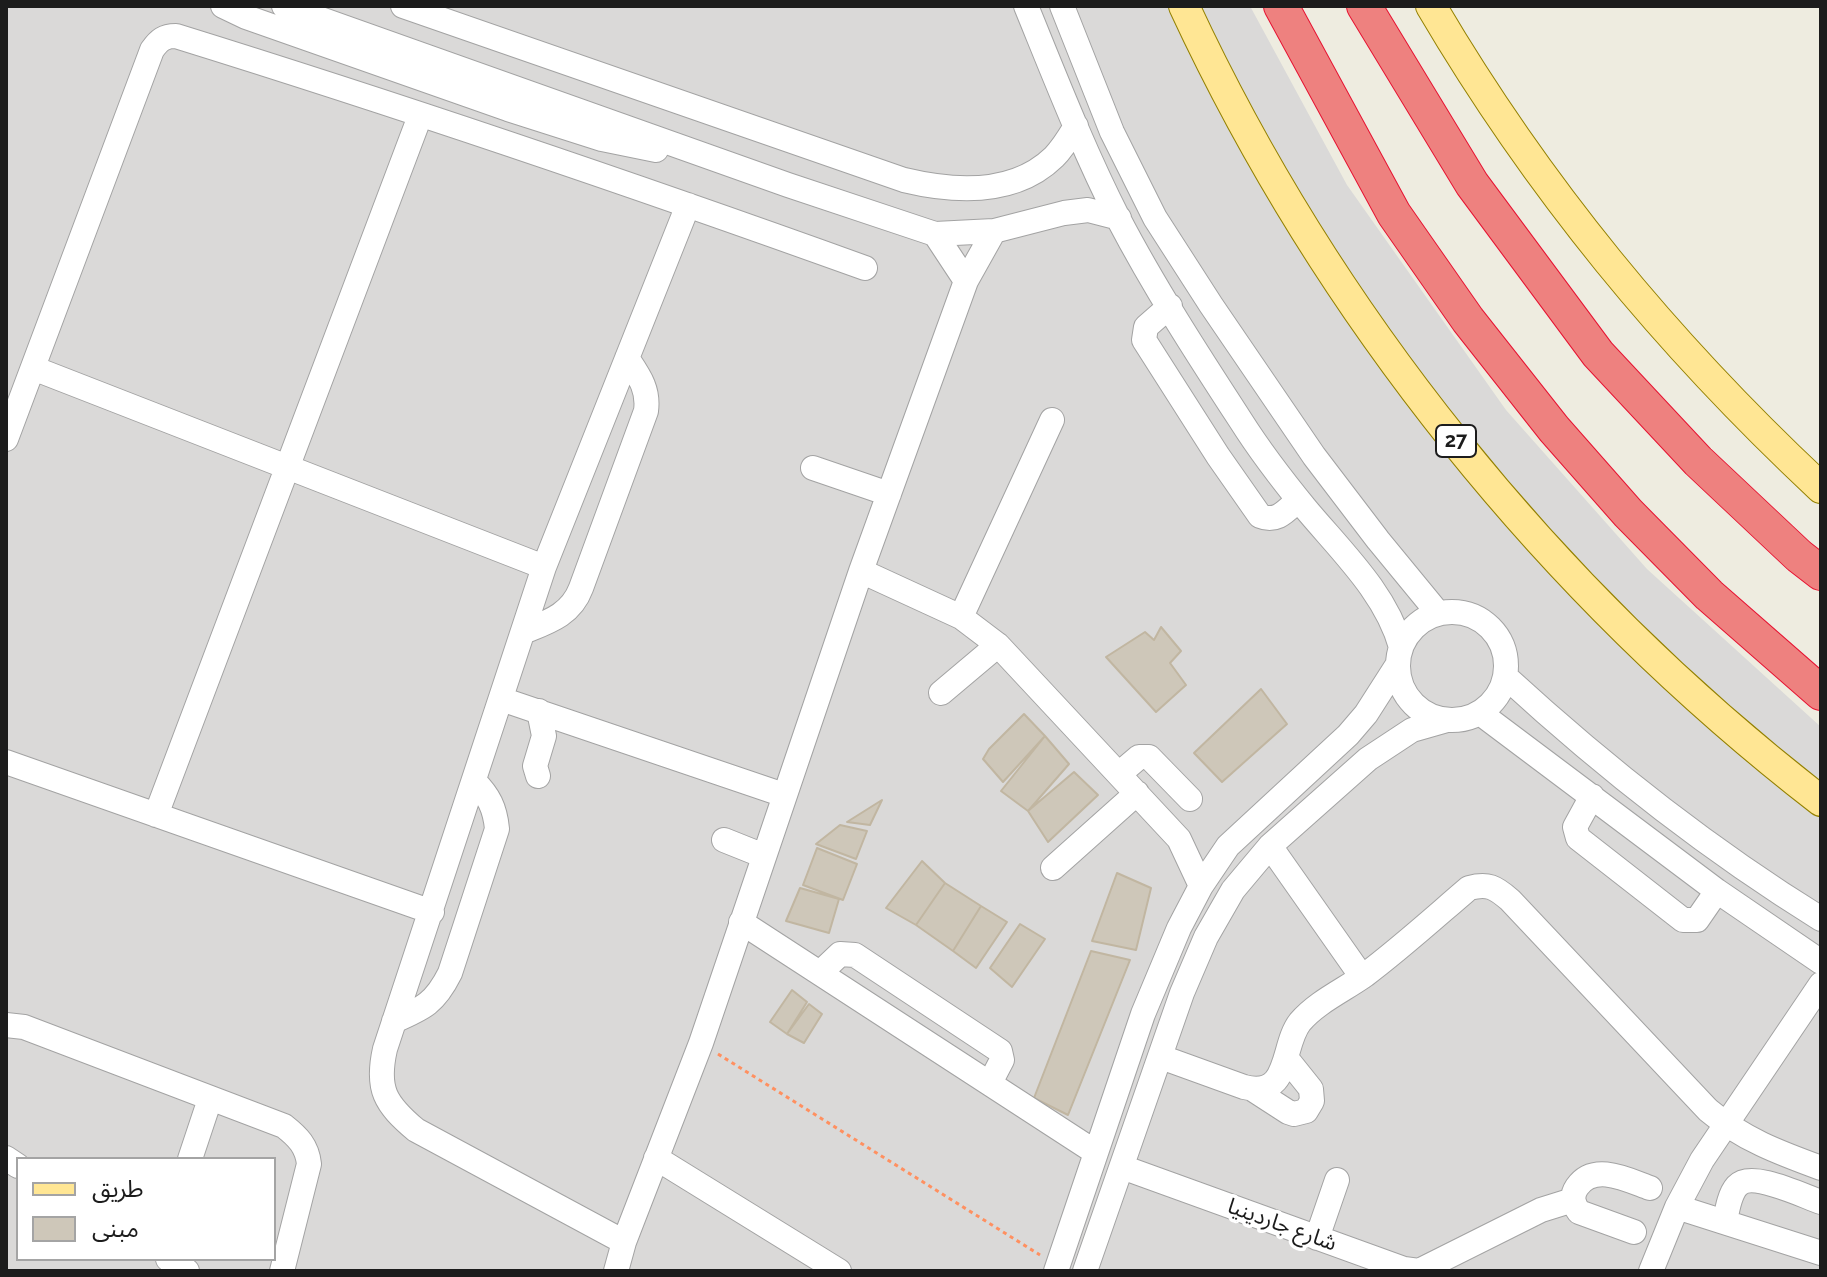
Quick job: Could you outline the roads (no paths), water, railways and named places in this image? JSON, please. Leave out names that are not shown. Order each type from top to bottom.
[{"type":"highway","points":[[1281,6],[1394,214],[1468,320],[1534,405],[1628,513],[1698,584],[1821,693]]},
{"type":"highway","points":[[1364,6],[1472,184],[1598,354],[1698,461],[1821,573]]},
{"type":"main road","name":"27","points":[[1184,6],[1224,88],[1295,213],[1373,332],[1459,446],[1553,554],[1632,635],[1706,705],[1821,801]]},
{"type":"main road","points":[[1431,6],[1534,167],[1622,282],[1719,390],[1821,488]]},
{"type":"street","points":[[223,6],[343,52],[602,139],[661,151],[690,150]]},
{"type":"street","points":[[284,6],[935,234],[994,231],[1088,210],[1119,218]]},
{"type":"street","points":[[403,6],[904,180],[938,188],[976,189],[1014,182],[1037,172],[1057,155],[1076,126]]},
{"type":"street","points":[[1026,6],[1076,126],[1119,218],[1170,306],[1242,422],[1298,500],[1386,609],[1396,628],[1400,680],[1407,695],[1417,707],[1431,716],[1447,720]]},
{"type":"street","points":[[1062,6],[1139,191],[1235,340],[1323,468],[1438,613]]},
{"type":"street","points":[[6,439],[124,121],[157,43],[168,36],[331,84],[865,268]]},
{"type":"street","points":[[331,84],[343,52]]},
{"type":"street","points":[[497,140],[508,109]]},
{"type":"street","points":[[156,815],[420,116]]},
{"type":"street","points":[[788,185],[802,144]]},
{"type":"street","points":[[1014,182],[1035,222]]},
{"type":"street","points":[[624,1242],[416,1130],[393,1111],[383,1091],[380,1072],[394,1021],[544,567],[688,205]]},
{"type":"street","points":[[616,1271],[624,1242],[701,1043],[861,571],[966,281],[994,231]]},
{"type":"street","points":[[935,234],[966,281]]},
{"type":"street","points":[[1170,306],[1146,327],[1144,340],[1181,402],[1260,516],[1280,516],[1298,500]]},
{"type":"street","points":[[1204,361],[1235,340]]},
{"type":"street","points":[[523,632],[564,613],[578,598],[646,411],[647,396],[643,381],[627,358]]},
{"type":"street","points":[[33,368],[544,567]]},
{"type":"street","points":[[961,617],[1052,420]]},
{"type":"street","points":[[812,469],[889,494]]},
{"type":"street","points":[[861,571],[961,617],[998,645],[1179,839],[1201,886]]},
{"type":"street","points":[[1060,1269],[1095,1152],[1143,1014],[1179,928],[1201,886],[1228,846],[1348,735],[1366,714],[1415,626],[1438,613],[1464,613],[1482,620],[1496,633],[1504,650],[1506,677],[1492,703],[1480,713],[1464,719],[1447,720],[1412,730],[1368,759],[1270,846],[1233,890],[1206,937],[1182,993],[1085,1271]]},
{"type":"street","points":[[941,693],[998,645]]},
{"type":"street","points":[[1506,677],[1556,723],[1687,830],[1821,919]]},
{"type":"street","points":[[501,699],[784,795]]},
{"type":"street","points":[[538,776],[535,766],[544,736],[539,711]]},
{"type":"street","points":[[1480,713],[1717,891],[1821,962]]},
{"type":"street","points":[[1329,752],[1345,759],[1351,775]]},
{"type":"street","points":[[1119,774],[1139,757],[1149,757],[1190,799]]},
{"type":"street","points":[[6,762],[432,912]]},
{"type":"street","points":[[394,1021],[424,1008],[440,994],[455,959],[497,829],[495,812],[487,794],[474,781]]},
{"type":"street","points":[[1053,868],[1137,793]]},
{"type":"street","points":[[1592,796],[1575,827],[1578,838],[1683,920],[1697,920],[1717,891]]},
{"type":"street","points":[[1179,839],[1228,846]]},
{"type":"street","points":[[724,840],[764,856]]},
{"type":"street","points":[[1270,846],[1362,977]]},
{"type":"street","points":[[1254,1090],[1273,1081],[1283,1071],[1291,1038],[1300,1023],[1316,1008],[1362,977],[1469,888],[1483,884],[1495,887],[1708,1110],[1725,1124],[1763,1146],[1821,1168]]},
{"type":"street","points":[[741,922],[1095,1152]]},
{"type":"street","points":[[820,973],[840,954],[855,955],[1000,1051],[1002,1060],[990,1083]]},
{"type":"street","points":[[1651,1271],[1679,1202],[1725,1124],[1821,984]]},
{"type":"street","points":[[6,1025],[24,1027],[284,1126],[295,1135],[307,1152],[309,1164],[282,1271]]},
{"type":"street","points":[[1161,1057],[1254,1090],[1294,1114],[1306,1111],[1312,1101],[1311,1089],[1287,1059]]},
{"type":"street","points":[[191,1157],[210,1099]]},
{"type":"street","points":[[656,1158],[839,1271]]},
{"type":"street","name":"شارع جاردينيا","points":[[1122,1167],[1404,1269],[1419,1271],[1541,1210],[1573,1200]]},
{"type":"street","points":[[1634,1232],[1585,1215],[1575,1207],[1573,1200],[1577,1186],[1603,1174],[1650,1188]]},
{"type":"street","points":[[1726,1217],[1737,1185],[1753,1179],[1821,1202]]},
{"type":"street","points":[[1317,1238],[1337,1180]]},
{"type":"street","points":[[1679,1202],[1821,1253]]}]
